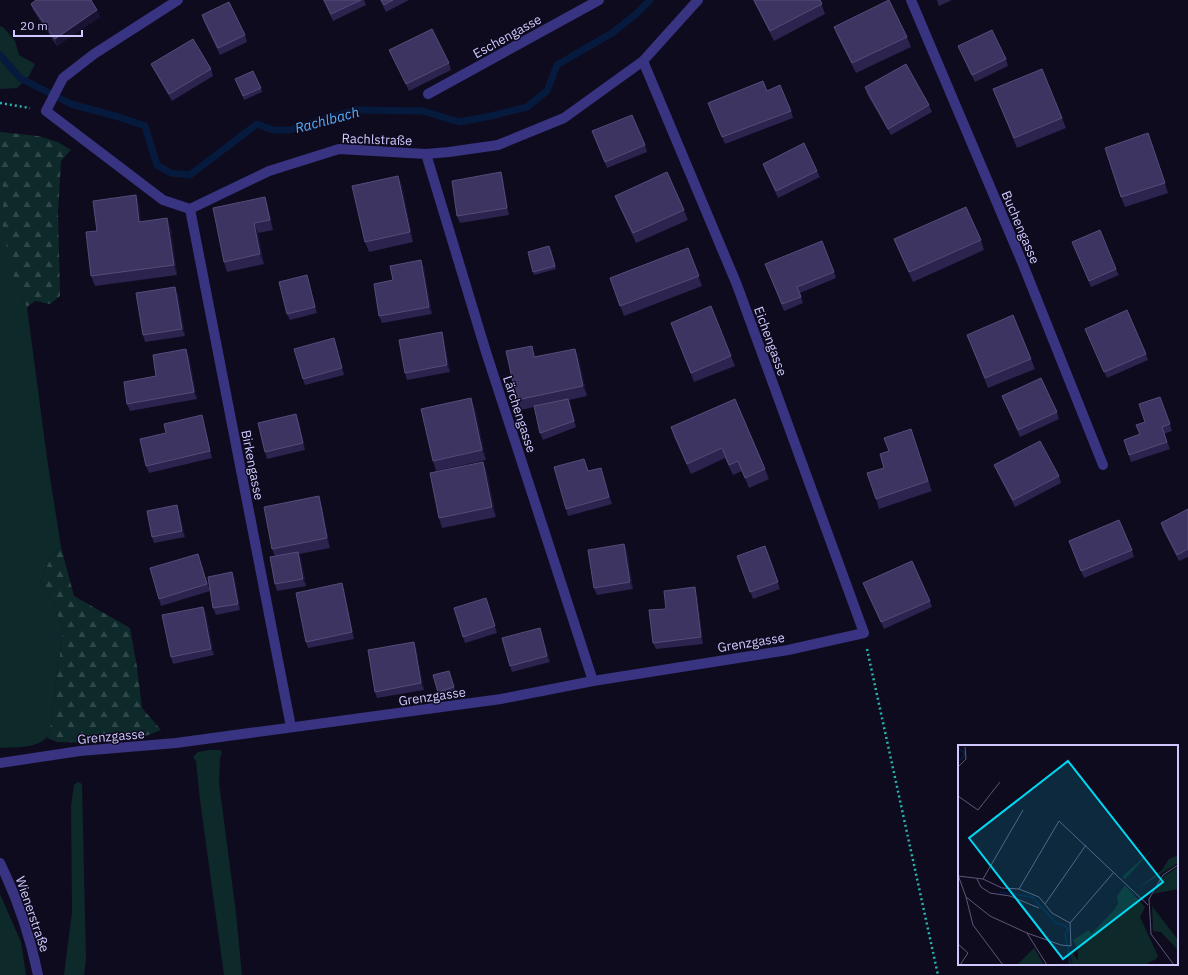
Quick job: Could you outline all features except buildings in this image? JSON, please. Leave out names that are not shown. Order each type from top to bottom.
[{"type":"street","points":[[178,0],[94,54],[63,78],[46,111],[163,200],[190,209]]},
{"type":"street","name":"Eschengasse","points":[[428,94],[599,0]]},
{"type":"street","name":"Rachlstraße","points":[[190,209],[270,171],[339,149],[426,154],[449,152],[498,145],[564,118],[644,61],[698,0]]},
{"type":"street","name":"Buchengasse","points":[[911,0],[1022,262],[1103,465]]},
{"type":"street","name":"Eichengasse","points":[[644,61],[737,285],[864,633]]},
{"type":"street","name":"Lärchengasse","points":[[426,154],[486,352],[593,681]]},
{"type":"street","name":"Birkengasse","points":[[190,209],[291,727]]},
{"type":"street","name":"Grenzgasse","points":[[0,763],[80,751],[176,743],[501,700],[593,681],[788,650],[864,633]]},
{"type":"street","name":"Wienerstraße","points":[[0,863],[12,889],[33,952],[38,975]]},
{"type":"path","points":[[0,103],[46,111]]},
{"type":"path","points":[[864,633],[938,975]]},
{"type":"green space","points":[[0,26],[3,27],[15,41],[19,55],[35,64],[29,76],[17,88],[0,89]]},
{"type":"green space","points":[[0,132],[38,136],[58,142],[71,150],[61,161],[58,213],[60,296],[50,304],[35,301],[27,307],[17,290],[3,230],[3,180],[0,172]]},
{"type":"green space","points":[[0,172],[3,180],[17,290],[27,307],[47,458],[61,547],[51,558],[40,581],[53,602],[63,630],[50,730],[48,735],[41,742],[30,746],[0,748]]},
{"type":"green space","points":[[61,547],[74,596],[130,628],[142,708],[161,730],[143,737],[94,743],[57,742],[47,738],[50,730],[63,630],[53,602],[40,581],[51,558]]},
{"type":"green space","points":[[220,750],[222,753],[220,758],[219,783],[236,913],[242,975],[224,975],[196,761],[193,757],[198,752]]},
{"type":"green space","points":[[78,782],[82,784],[86,959],[84,975],[64,975],[72,912],[71,806],[74,785]]},
{"type":"green space","points":[[0,894],[21,942],[26,975],[0,975]]},
{"type":"waterway","name":"Rachlbach","points":[[0,55],[20,78],[71,104],[119,117],[145,126],[157,165],[171,173],[190,175],[257,124],[273,130],[290,130],[355,110],[423,111],[459,122],[527,107],[547,91],[557,65],[612,33],[635,15],[650,0]]}]
